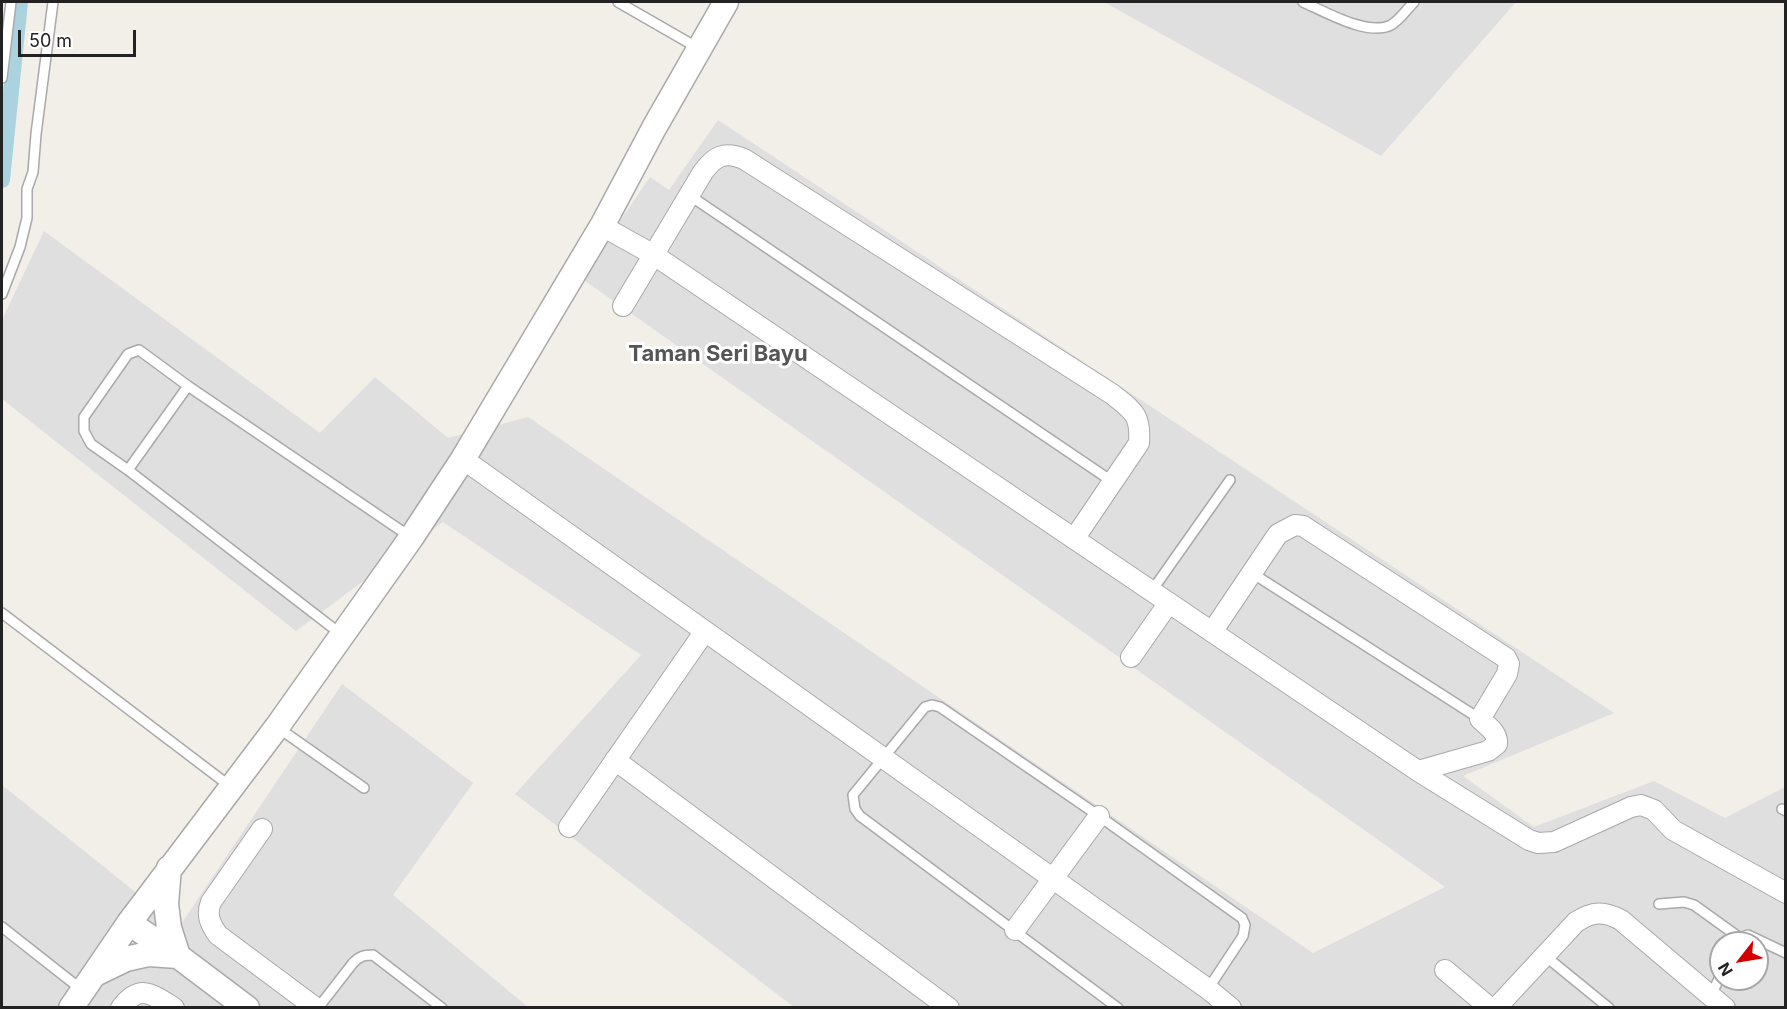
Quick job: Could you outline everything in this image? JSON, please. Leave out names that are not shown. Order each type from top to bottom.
[{"type":"street","points":[[81,991],[129,923],[277,727],[411,538],[463,459],[602,226],[654,128],[726,2]]},
{"type":"street","points":[[622,306],[710,162],[727,155],[744,159],[1112,394],[1132,410],[1140,424],[1139,442],[1074,539]]},
{"type":"street","points":[[602,226],[654,255],[1168,604],[1418,771],[1528,840],[1538,843],[1554,842],[1637,805],[1645,805],[1654,810],[1673,830],[1785,893]]},
{"type":"street","points":[[463,459],[1208,989],[1231,1008]]},
{"type":"street","points":[[1212,632],[1278,534],[1295,525],[1303,526],[1506,658],[1509,664],[1508,674],[1480,719],[1495,735],[1497,744],[1493,748],[1418,771]]},
{"type":"street","points":[[1131,657],[1168,604]]},
{"type":"street","points":[[569,827],[705,631]]},
{"type":"street","points":[[615,760],[949,1008]]},
{"type":"street","points":[[1015,930],[1099,816]]},
{"type":"street","points":[[262,829],[211,902],[208,917],[218,935],[317,1008]]},
{"type":"street","points":[[170,868],[166,904],[178,956]]},
{"type":"street","points":[[1496,1008],[1576,922],[1599,912],[1622,920],[1718,1001]]},
{"type":"street","points":[[129,923],[178,956],[247,1008]]},
{"type":"street","points":[[81,991],[126,958],[148,954],[178,956]]},
{"type":"street","points":[[1445,970],[1490,1008]]},
{"type":"street","points":[[121,1008],[137,993],[144,992],[154,995],[174,1008]]},
{"type":"lane","points":[[2,78],[10,2]]},
{"type":"lane","points":[[2,294],[20,247],[27,218],[27,189],[33,172],[53,2]]},
{"type":"lane","points":[[618,2],[700,49]]},
{"type":"lane","points":[[1303,2],[1368,28],[1391,25],[1414,2]]},
{"type":"lane","points":[[689,195],[1113,482]]},
{"type":"lane","points":[[342,635],[92,444],[84,430],[84,417],[128,354],[139,350],[411,538]]},
{"type":"lane","points":[[128,470],[188,386]]},
{"type":"lane","points":[[1151,591],[1230,480]]},
{"type":"lane","points":[[1251,572],[1480,719]]},
{"type":"lane","points":[[2,613],[231,787]]},
{"type":"lane","points":[[1118,1008],[860,816],[855,809],[854,795],[925,707],[932,705],[940,707],[1242,918],[1245,925],[1243,936],[1208,989]]},
{"type":"lane","points":[[277,727],[364,788]]},
{"type":"lane","points":[[1659,904],[1684,902],[1694,905],[1726,931]]},
{"type":"lane","points":[[2,927],[81,991]]},
{"type":"lane","points":[[1769,945],[1785,953]]},
{"type":"lane","points":[[317,1008],[353,963],[365,955],[373,955],[442,1008]]},
{"type":"lane","points":[[1544,955],[1609,1008]]},
{"type":"shaded area","points":[[1104,2],[1516,2],[1381,156]]},
{"type":"shaded area","points":[[718,120],[1614,713],[1463,776],[1534,827],[1654,781],[1725,818],[1785,787],[1785,1007],[794,1007],[515,794],[641,655],[443,522],[296,631],[2,399],[2,320],[44,231],[320,433],[375,377],[448,438],[528,417],[1313,953],[1445,887],[581,278],[650,177],[669,190]]},
{"type":"shaded area","points":[[342,684],[473,783],[393,895],[528,1007],[2,1007],[2,785],[179,927]]},
{"type":"waterway","points":[[2,180],[20,2]]},
{"type":"district","name":"Taman Seri Bayu","points":[[718,354]]}]
